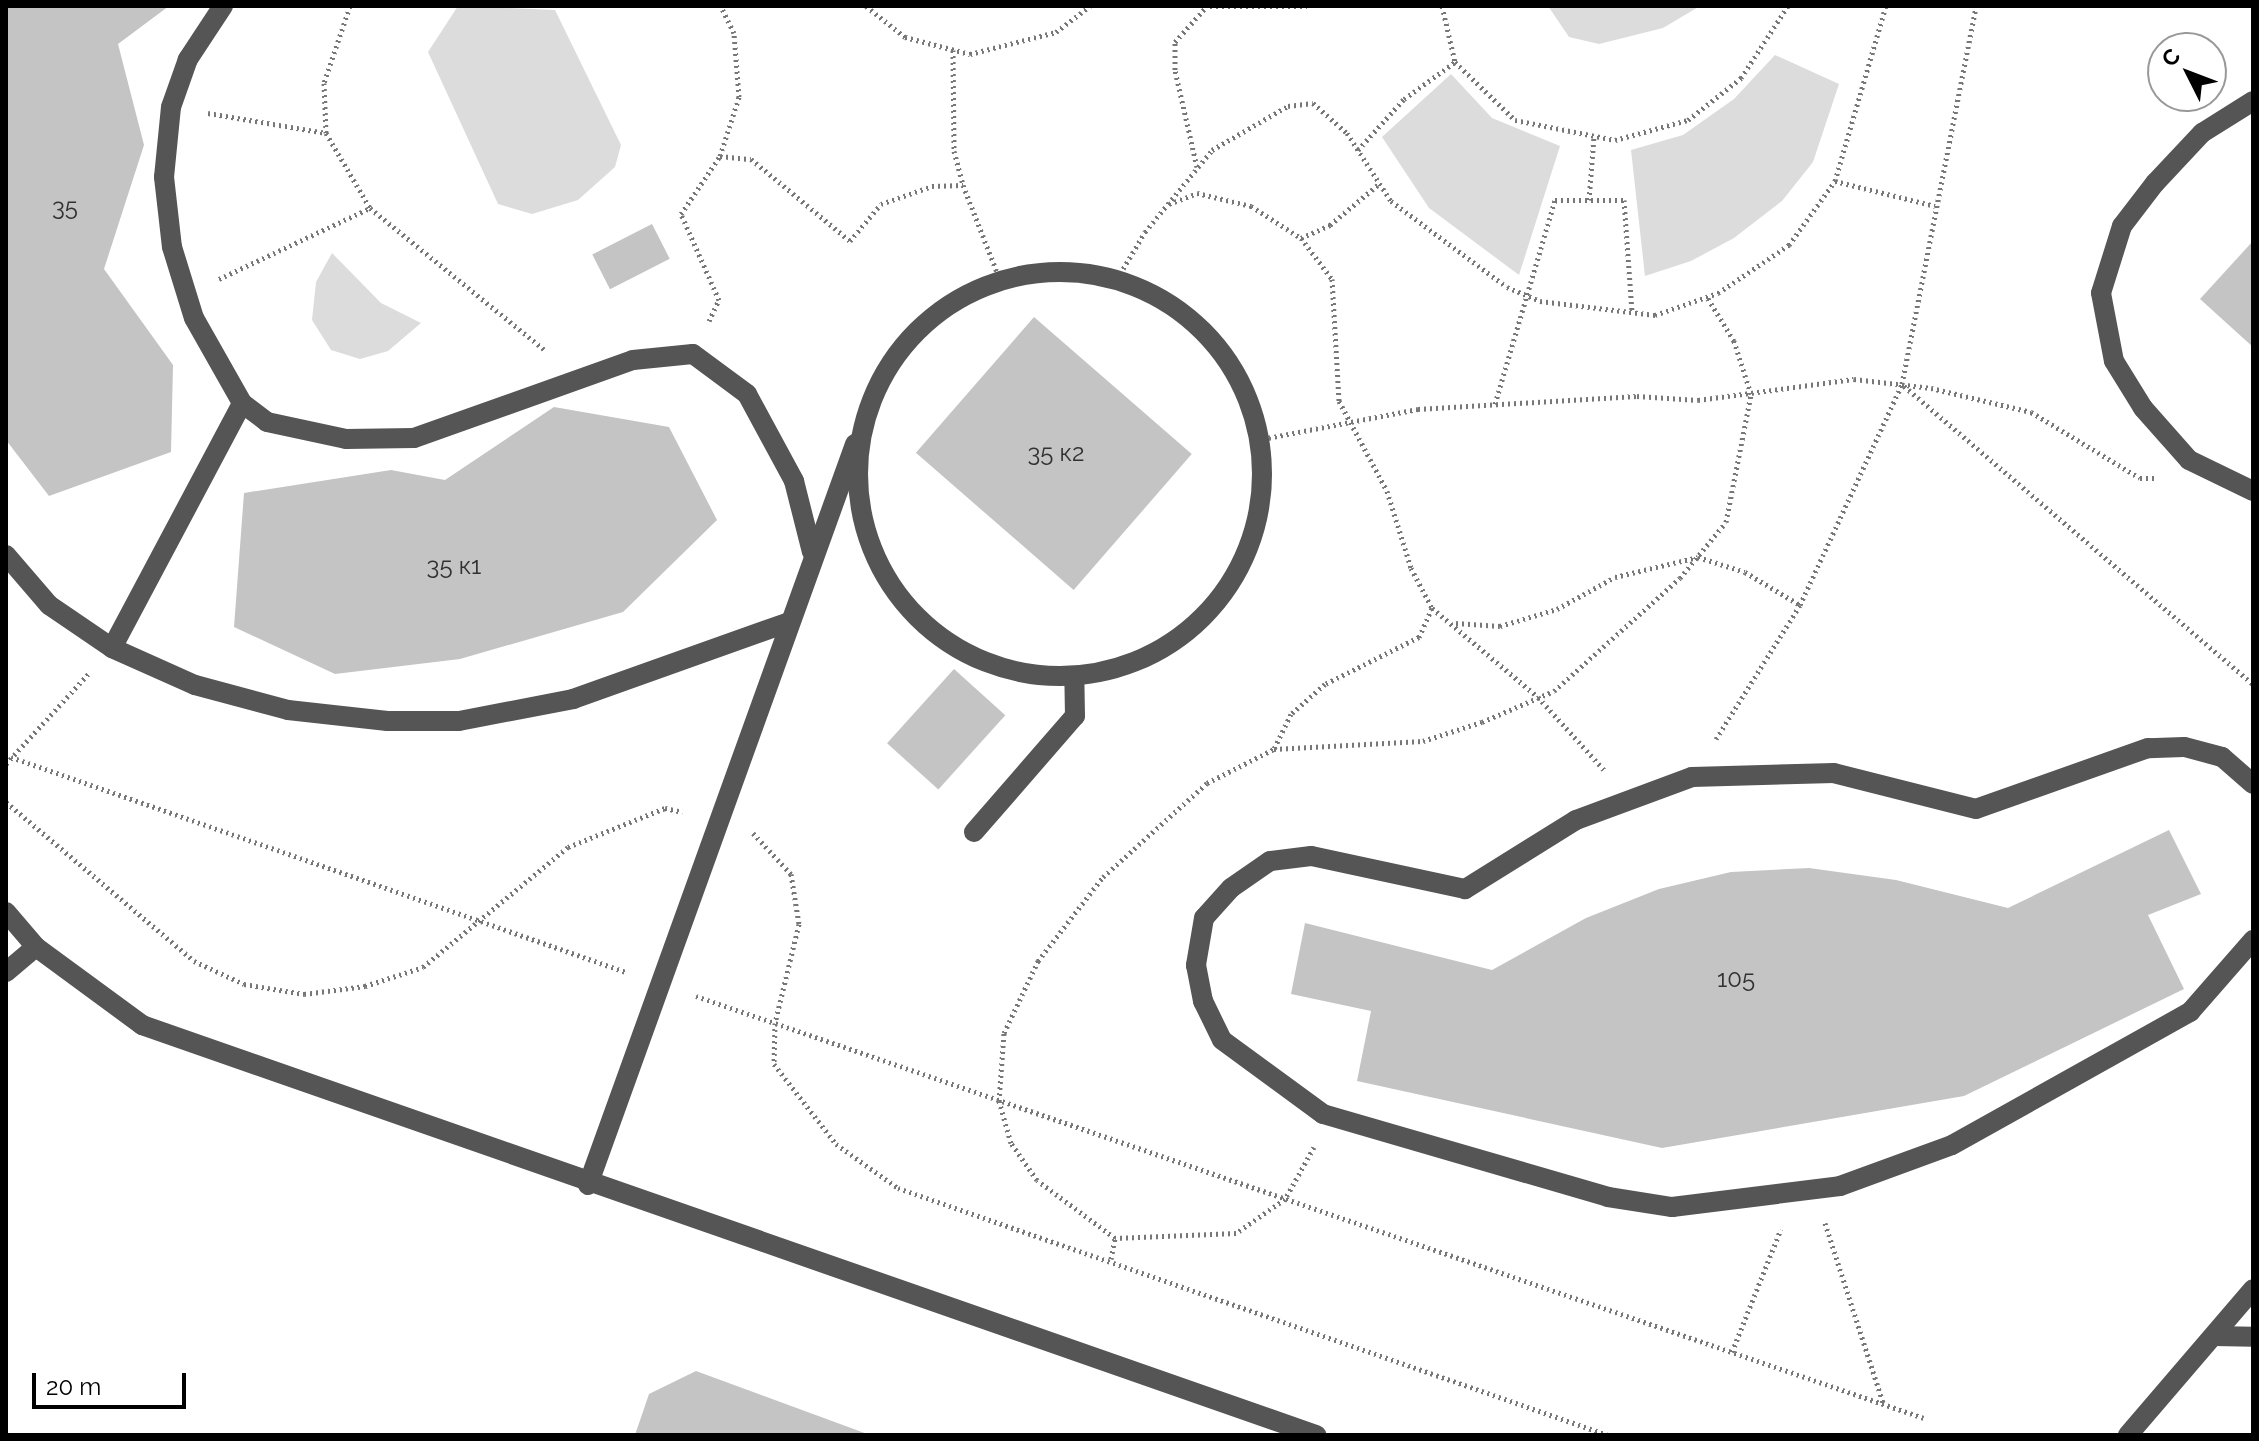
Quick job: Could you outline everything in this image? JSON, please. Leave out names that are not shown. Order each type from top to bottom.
[{"type":"street","points":[[223,6],[188,59],[171,107],[164,177],[172,247],[187,294],[226,382],[242,403],[267,422],[346,439],[414,438],[633,360],[693,354],[747,394],[794,481],[812,552]]},
{"type":"street","points":[[2253,101],[2202,133],[2155,183],[2122,226],[2101,293],[2114,361],[2143,408],[2189,460],[2253,491]]},
{"type":"street","points":[[588,1185],[812,552],[860,431],[892,358],[937,312],[1000,280],[1048,271],[1117,279],[1182,312],[1228,360],[1249,399],[1265,478],[1257,520],[1232,583],[1191,629],[1127,666],[1074,677],[1015,673],[977,660],[921,624],[877,566],[858,512],[860,431]]},
{"type":"street","points":[[112,648],[242,403]]},
{"type":"street","points":[[6,555],[49,605],[112,648],[195,685],[288,710],[459,721],[573,699],[787,623]]},
{"type":"street","points":[[974,832],[1075,716],[1074,677]]},
{"type":"street","points":[[2253,784],[2222,757],[2184,747],[2148,748],[1976,809],[1834,773],[1692,777],[1576,820],[1465,889],[1311,856],[1270,861],[1231,888],[1204,918],[1196,965],[1203,1001],[1222,1040],[1323,1114],[1608,1197],[1672,1207],[1840,1186],[1952,1145],[2190,1012],[2253,940]]},
{"type":"street","points":[[6,912],[36,947],[142,1025],[588,1185],[1316,1435]]},
{"type":"street","points":[[6,972],[36,947]]},
{"type":"street","points":[[2128,1435],[2253,1289]]},
{"type":"street","points":[[2214,1336],[2253,1337]]},
{"type":"path","points":[[350,6],[324,83],[326,133],[370,208],[582,378]]},
{"type":"path","points":[[693,354],[719,300],[681,214],[720,156],[739,97],[734,33],[721,6]]},
{"type":"path","points":[[866,6],[905,37],[970,54],[1056,32],[1090,6]]},
{"type":"path","points":[[1197,168],[1175,70],[1175,42],[1209,6],[1307,6]]},
{"type":"path","points":[[1442,6],[1455,62],[1515,120],[1615,140],[1688,120],[1741,78],[1788,6]]},
{"type":"path","points":[[1117,279],[1197,168],[1240,129],[1313,103],[1358,150],[1391,201],[1463,258],[1529,297],[1655,315],[1718,293],[1789,245],[1835,181],[1886,6]]},
{"type":"path","points":[[1692,777],[1800,605],[1902,384],[1976,6]]},
{"type":"path","points":[[953,50],[954,151],[963,185],[1000,280]]},
{"type":"path","points":[[1358,150],[1404,99],[1455,62]]},
{"type":"path","points":[[171,107],[326,133]]},
{"type":"path","points":[[1589,200],[1594,137]]},
{"type":"path","points":[[720,156],[751,159],[850,241],[881,204],[932,186],[963,185]]},
{"type":"path","points":[[1835,181],[1935,206]]},
{"type":"path","points":[[1301,238],[1330,225],[1380,183]]},
{"type":"path","points":[[1169,204],[1197,193],[1251,206],[1301,238],[1332,279],[1339,401],[1354,421],[1432,608],[1456,623],[1538,697],[1632,800]]},
{"type":"path","points":[[1495,405],[1555,200],[1624,200],[1632,312]]},
{"type":"path","points":[[187,294],[370,208]]},
{"type":"path","points":[[1257,440],[1418,409],[1637,396],[1698,400],[1854,379],[1902,384],[2031,412],[2140,478],[2165,478],[2189,460]]},
{"type":"path","points":[[1902,384],[2253,684]]},
{"type":"path","points":[[1456,623],[1500,626],[1557,609],[1615,577],[1698,557],[1745,572],[1800,605]]},
{"type":"path","points":[[1274,749],[1291,714],[1325,684],[1419,637],[1432,608]]},
{"type":"path","points":[[6,764],[112,648]]},
{"type":"path","points":[[11,757],[477,921],[1924,1418]]},
{"type":"path","points":[[6,802],[142,923],[194,961],[244,984],[304,994],[365,986],[423,967],[568,847],[610,825],[665,808],[746,826],[791,874],[799,924],[775,1023],[774,1064],[836,1144],[898,1188],[1111,1259],[1608,1435]]},
{"type":"path","points":[[1732,1352],[1805,1190]]},
{"type":"path","points":[[1805,1190],[1883,1404]]},
{"type":"path","points":[[1111,1259],[1115,1238]]},
{"type":"shaded area","points":[[458,6],[555,10],[621,145],[615,167],[578,200],[532,214],[498,204],[428,52]]},
{"type":"shaded area","points":[[1548,6],[1700,6],[1663,28],[1599,44],[1569,37]]},
{"type":"shaded area","points":[[1775,55],[1839,84],[1813,162],[1782,201],[1734,238],[1691,261],[1645,276],[1631,150],[1683,135],[1734,99]]},
{"type":"shaded area","points":[[1451,74],[1492,118],[1560,146],[1519,275],[1429,208],[1382,137]]},
{"type":"shaded area","points":[[332,253],[381,303],[421,323],[388,351],[360,359],[331,350],[312,320],[316,282]]},
{"type":"building","points":[[6,6],[169,6],[118,44],[144,145],[104,269],[173,365],[171,452],[49,496],[6,440]]},
{"type":"building","points":[[652,224],[670,259],[610,289],[592,254]]},
{"type":"building","points":[[2253,241],[2253,347],[2200,299]]},
{"type":"building","points":[[1034,317],[1192,454],[1074,590],[916,453]]},
{"type":"building","points":[[554,407],[669,427],[717,520],[623,612],[460,659],[335,674],[234,627],[244,493],[391,470],[445,480]]},
{"type":"building","points":[[954,669],[1005,715],[938,789],[887,743]]},
{"type":"building","points":[[2169,830],[2201,894],[2148,915],[2184,989],[1964,1096],[1662,1148],[1357,1081],[1371,1011],[1291,994],[1305,923],[1492,970],[1586,918],[1659,889],[1731,872],[1809,868],[1896,880],[2008,908]]},
{"type":"building","points":[[696,1371],[870,1435],[635,1435],[649,1394]]}]
